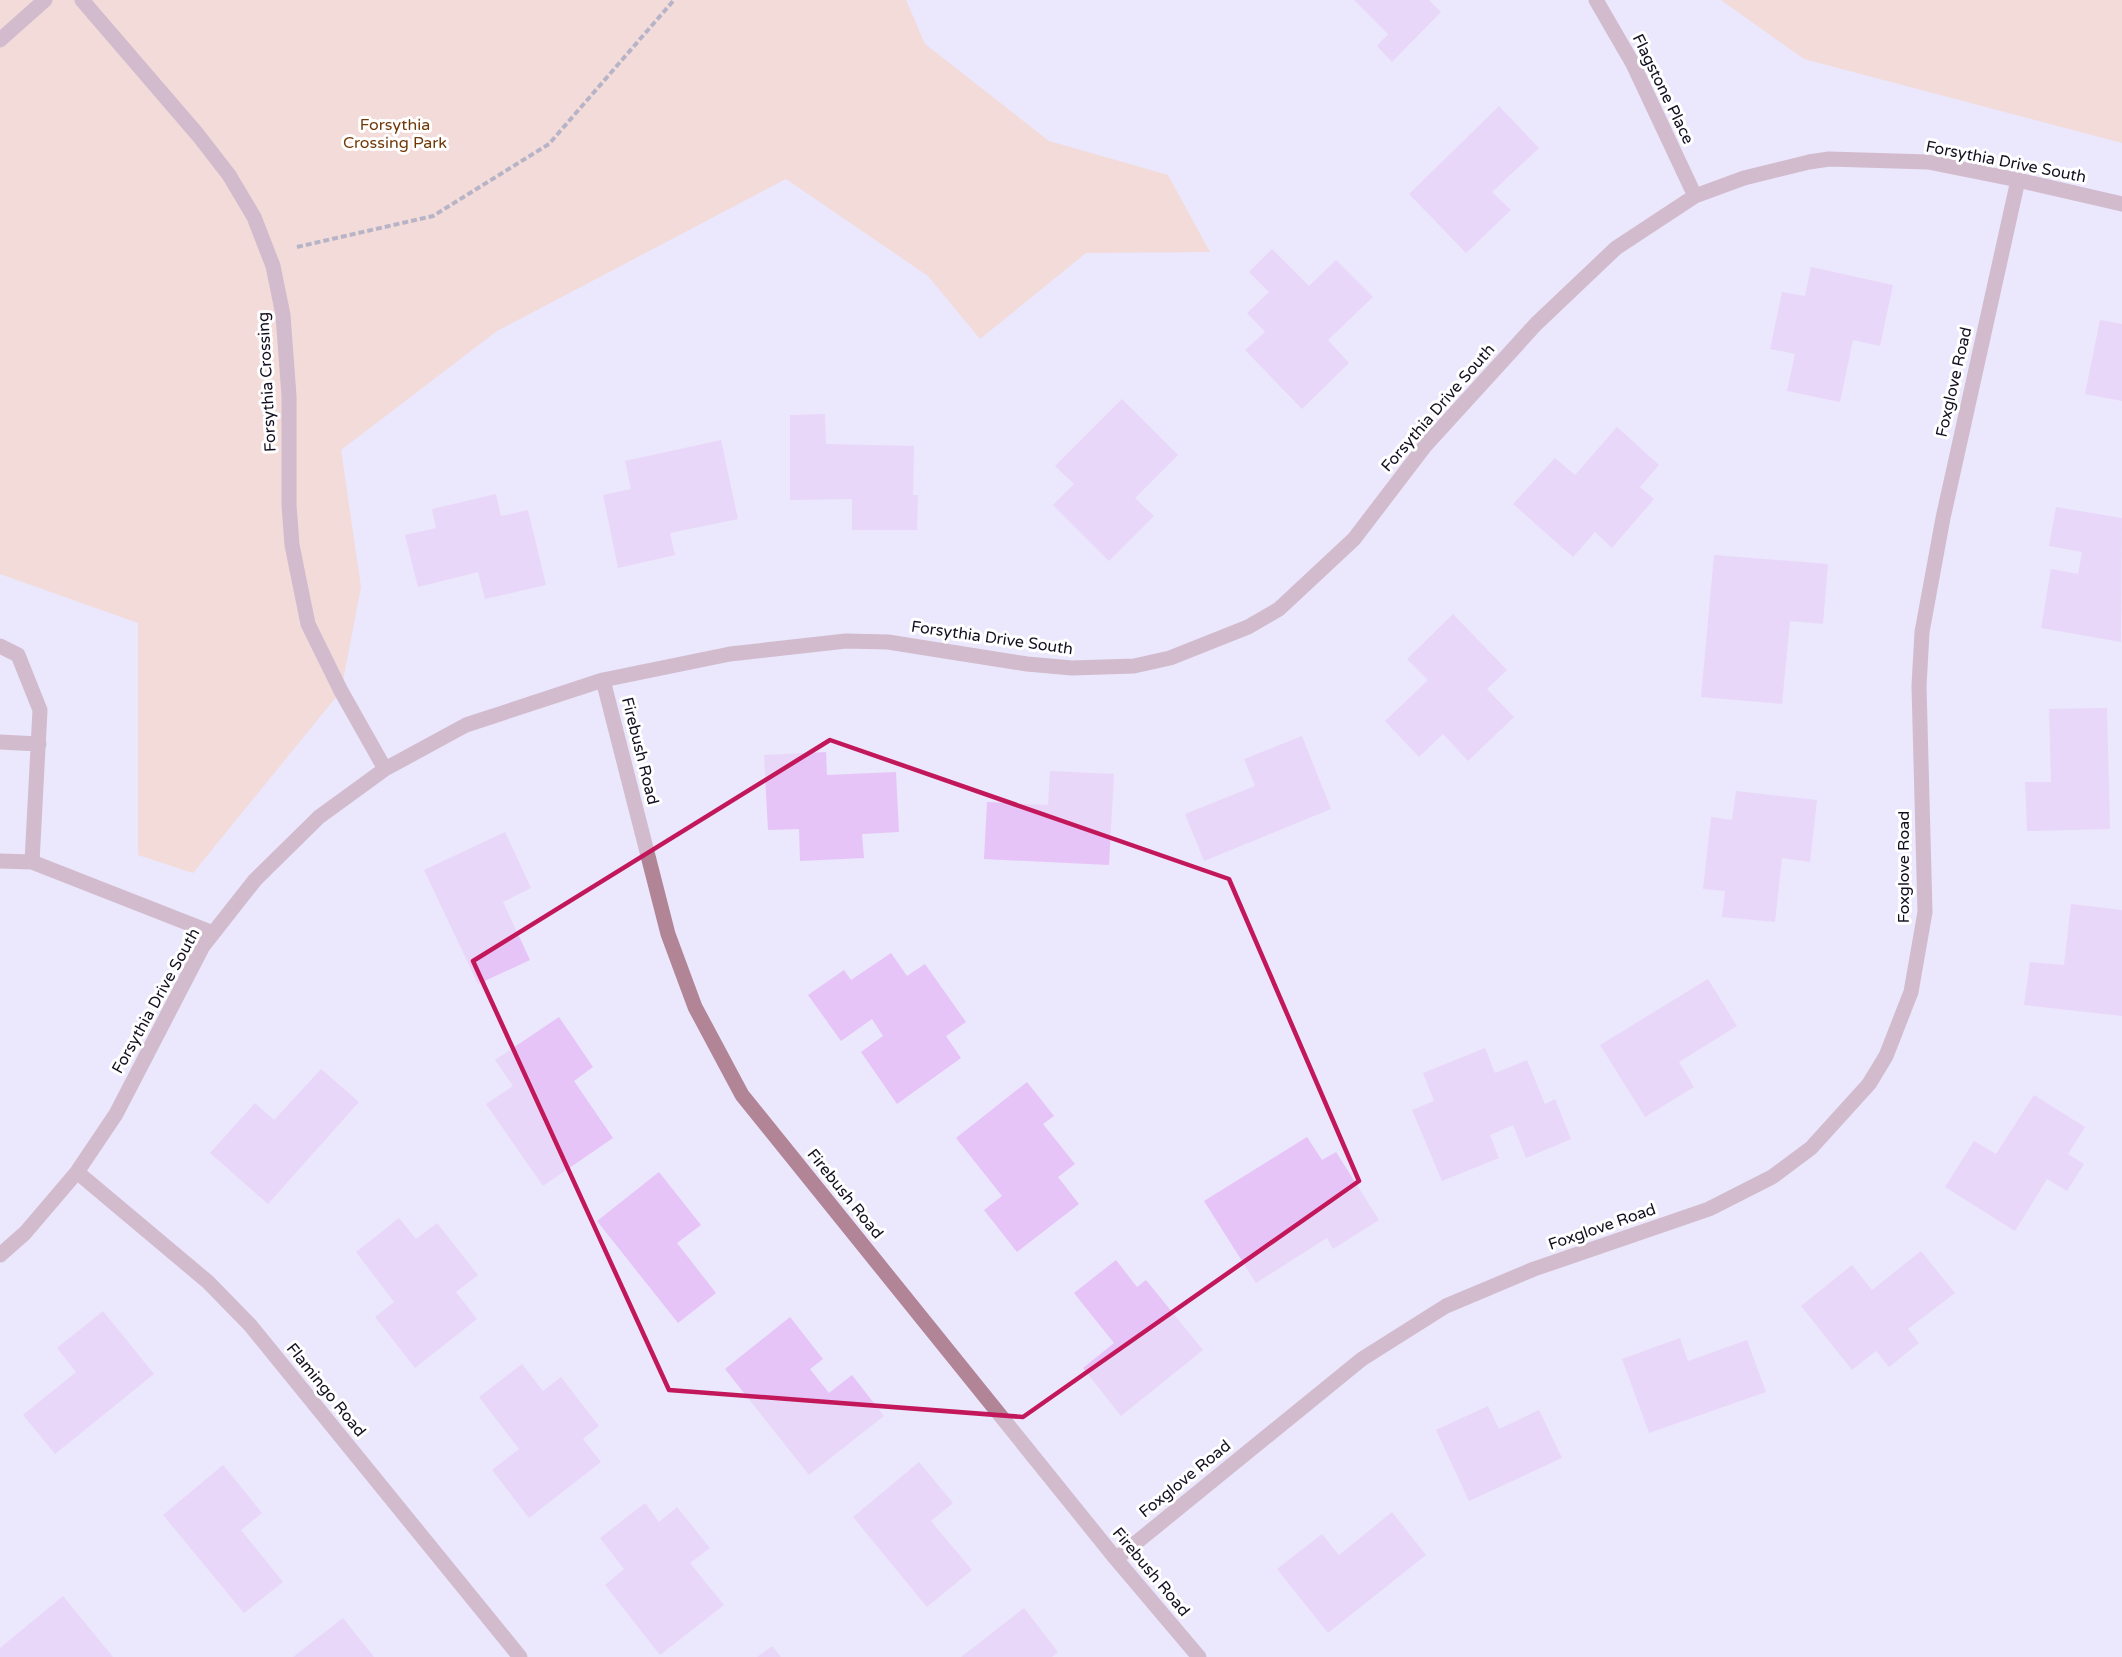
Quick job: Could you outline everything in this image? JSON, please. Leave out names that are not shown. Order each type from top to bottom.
[{"type":"street","points":[[0,40],[45,0]]},
{"type":"street","name":"Forsythia Crossing","points":[[82,0],[198,135],[229,175],[254,217],[273,266],[283,315],[289,396],[289,506],[308,624],[341,691],[385,769]]},
{"type":"street","name":"Flagstone Place","points":[[1596,0],[1634,64],[1695,196]]},
{"type":"street","name":"Forsythia Drive South","points":[[0,1255],[25,1233],[77,1172],[116,1114],[203,946],[255,880],[319,817],[385,769],[466,725],[603,680],[730,654],[846,641],[888,642],[1027,664],[1072,668],[1134,666],[1170,658],[1248,627],[1279,609],[1354,539],[1425,446],[1536,324],[1616,248],[1695,196],[1744,178],[1829,159],[1928,162],[2122,204]]},
{"type":"street","name":"Foxglove Road","points":[[1116,1558],[1362,1359],[1446,1306],[1534,1269],[1709,1209],[1772,1177],[1811,1148],[1869,1084],[1886,1056],[1911,992],[1925,912],[1919,686],[1922,632],[1943,518],[2018,180]]},
{"type":"street","points":[[0,646],[18,656],[40,710],[33,862]]},
{"type":"street","name":"Firebush Road","points":[[603,680],[668,934],[694,1007],[742,1095],[1116,1558],[1199,1657]]},
{"type":"street","points":[[0,742],[39,744]]},
{"type":"street","points":[[0,861],[33,862],[213,933]]},
{"type":"street","name":"Flamingo Road","points":[[77,1172],[208,1282],[250,1325],[520,1657]]},
{"type":"path","points":[[293,248],[433,216],[549,144],[674,0]]},
{"type":"highlighted area","points":[[830,740],[1229,879],[1359,1181],[1023,1417],[669,1390],[473,961]]},
{"type":"green space","name":"Forsythia Crossing Park","points":[[0,0],[906,0],[925,44],[1049,141],[1168,175],[1210,252],[1086,253],[980,339],[928,276],[786,179],[497,331],[341,450],[361,587],[341,691],[193,873],[138,855],[138,623],[0,574]]},
{"type":"green space","points":[[1721,0],[2122,0],[2122,143],[1804,59]]},
{"type":"building","points":[[1354,0],[1429,0],[1441,12],[1392,62],[1377,46],[1388,34]]},
{"type":"building","points":[[1499,106],[1539,148],[1492,192],[1511,210],[1466,253],[1409,194]]},
{"type":"building","points":[[1272,249],[1309,286],[1336,260],[1373,297],[1328,340],[1349,363],[1302,409],[1245,350],[1265,332],[1247,313],[1269,292],[1249,272]]},
{"type":"building","points":[[1811,267],[1893,285],[1880,346],[1853,340],[1840,402],[1787,391],[1795,354],[1770,349],[1782,292],[1805,296]]},
{"type":"building","points":[[2100,320],[2122,324],[2122,401],[2085,394]]},
{"type":"building","points":[[1122,399],[1178,455],[1135,498],[1154,516],[1109,561],[1053,505],[1074,484],[1055,466]]},
{"type":"building","points":[[825,414],[826,444],[914,446],[913,495],[918,495],[917,530],[852,530],[852,499],[790,500],[790,415]]},
{"type":"building","points":[[1617,427],[1659,465],[1640,487],[1654,499],[1612,548],[1595,532],[1573,557],[1513,504],[1555,458],[1575,475]]},
{"type":"building","points":[[721,440],[738,519],[670,533],[675,555],[618,568],[603,495],[631,489],[625,461]]},
{"type":"building","points":[[496,494],[501,516],[528,510],[546,585],[485,599],[478,572],[418,587],[405,535],[436,528],[432,509]]},
{"type":"building","points":[[2056,507],[2122,518],[2121,642],[2041,628],[2051,569],[2078,574],[2082,552],[2049,546]]},
{"type":"building","points":[[1714,555],[1828,564],[1823,624],[1790,621],[1782,704],[1701,697]]},
{"type":"building","points":[[1453,614],[1507,670],[1487,689],[1514,717],[1468,761],[1443,734],[1419,757],[1385,721],[1428,680],[1407,659]]},
{"type":"building","points":[[2107,708],[2110,829],[2027,831],[2025,782],[2051,782],[2049,709]]},
{"type":"building","points":[[1302,736],[1331,809],[1204,861],[1185,814],[1255,786],[1244,759]]},
{"type":"building","points":[[826,752],[827,775],[896,772],[899,832],[862,834],[864,858],[800,861],[799,829],[768,830],[764,755]]},
{"type":"building","points":[[1050,771],[1114,774],[1109,865],[984,859],[987,802],[1048,805]]},
{"type":"building","points":[[1736,791],[1817,800],[1810,862],[1782,858],[1775,922],[1722,917],[1725,891],[1703,889],[1711,817],[1732,820]]},
{"type":"building","points":[[505,832],[531,888],[503,902],[530,960],[478,984],[424,870]]},
{"type":"building","points":[[2071,904],[2122,910],[2122,1016],[2024,1005],[2030,962],[2064,965]]},
{"type":"building","points":[[891,953],[907,976],[925,964],[966,1022],[946,1036],[961,1058],[897,1104],[861,1052],[883,1036],[872,1019],[841,1041],[808,995],[844,970],[851,980]]},
{"type":"building","points":[[1708,979],[1737,1026],[1679,1062],[1694,1087],[1645,1117],[1600,1045]]},
{"type":"building","points":[[559,1017],[593,1067],[574,1081],[613,1138],[543,1186],[486,1104],[513,1086],[495,1060]]},
{"type":"building","points":[[1485,1048],[1495,1073],[1527,1060],[1545,1104],[1555,1099],[1571,1139],[1526,1158],[1513,1125],[1490,1135],[1499,1158],[1442,1181],[1412,1110],[1434,1101],[1423,1073]]},
{"type":"building","points":[[321,1069],[359,1102],[268,1204],[210,1153],[255,1103],[274,1120]]},
{"type":"building","points":[[1027,1082],[1054,1116],[1043,1124],[1075,1164],[1058,1177],[1079,1204],[1017,1252],[984,1210],[1002,1196],[956,1138]]},
{"type":"building","points":[[2034,1095],[2085,1127],[2068,1154],[2084,1164],[2067,1191],[2047,1179],[2015,1231],[1945,1187],[1974,1141],[1996,1154]]},
{"type":"building","points":[[1307,1137],[1322,1160],[1336,1152],[1379,1220],[1333,1249],[1327,1238],[1256,1283],[1204,1201]]},
{"type":"building","points":[[659,1172],[701,1225],[677,1243],[716,1293],[678,1323],[597,1221]]},
{"type":"building","points":[[399,1218],[416,1239],[437,1223],[478,1275],[456,1292],[477,1319],[415,1368],[375,1317],[394,1302],[356,1252]]},
{"type":"building","points":[[1921,1251],[1955,1293],[1908,1329],[1919,1343],[1889,1367],[1876,1351],[1852,1370],[1801,1306],[1852,1265],[1872,1290]]},
{"type":"building","points":[[1116,1260],[1137,1287],[1146,1280],[1203,1350],[1121,1416],[1083,1368],[1114,1343],[1074,1293]]},
{"type":"building","points":[[103,1311],[154,1374],[55,1454],[23,1415],[76,1372],[57,1348]]},
{"type":"building","points":[[790,1317],[823,1359],[810,1369],[829,1393],[852,1375],[884,1416],[809,1475],[725,1369]]},
{"type":"building","points":[[1680,1338],[1688,1361],[1747,1340],[1766,1392],[1649,1433],[1622,1359]]},
{"type":"building","points":[[522,1364],[543,1391],[561,1377],[599,1426],[583,1439],[601,1462],[529,1518],[492,1470],[519,1449],[479,1397]]},
{"type":"building","points":[[1488,1406],[1499,1429],[1539,1410],[1562,1458],[1469,1501],[1436,1430]]},
{"type":"building","points":[[919,1462],[953,1503],[931,1521],[972,1570],[927,1607],[853,1517]]},
{"type":"building","points":[[223,1465],[262,1513],[241,1530],[283,1582],[244,1613],[163,1515]]},
{"type":"building","points":[[645,1503],[659,1522],[677,1507],[710,1548],[690,1563],[724,1605],[660,1655],[605,1585],[624,1569],[600,1538]]},
{"type":"building","points":[[1392,1512],[1426,1555],[1328,1633],[1277,1569],[1322,1534],[1339,1555]]},
{"type":"building","points":[[63,1596],[113,1657],[0,1657],[0,1648]]},
{"type":"building","points":[[1024,1608],[1058,1652],[1052,1657],[961,1657]]},
{"type":"building","points":[[343,1618],[374,1657],[293,1657]]},
{"type":"building","points":[[772,1646],[781,1657],[757,1657]]}]
